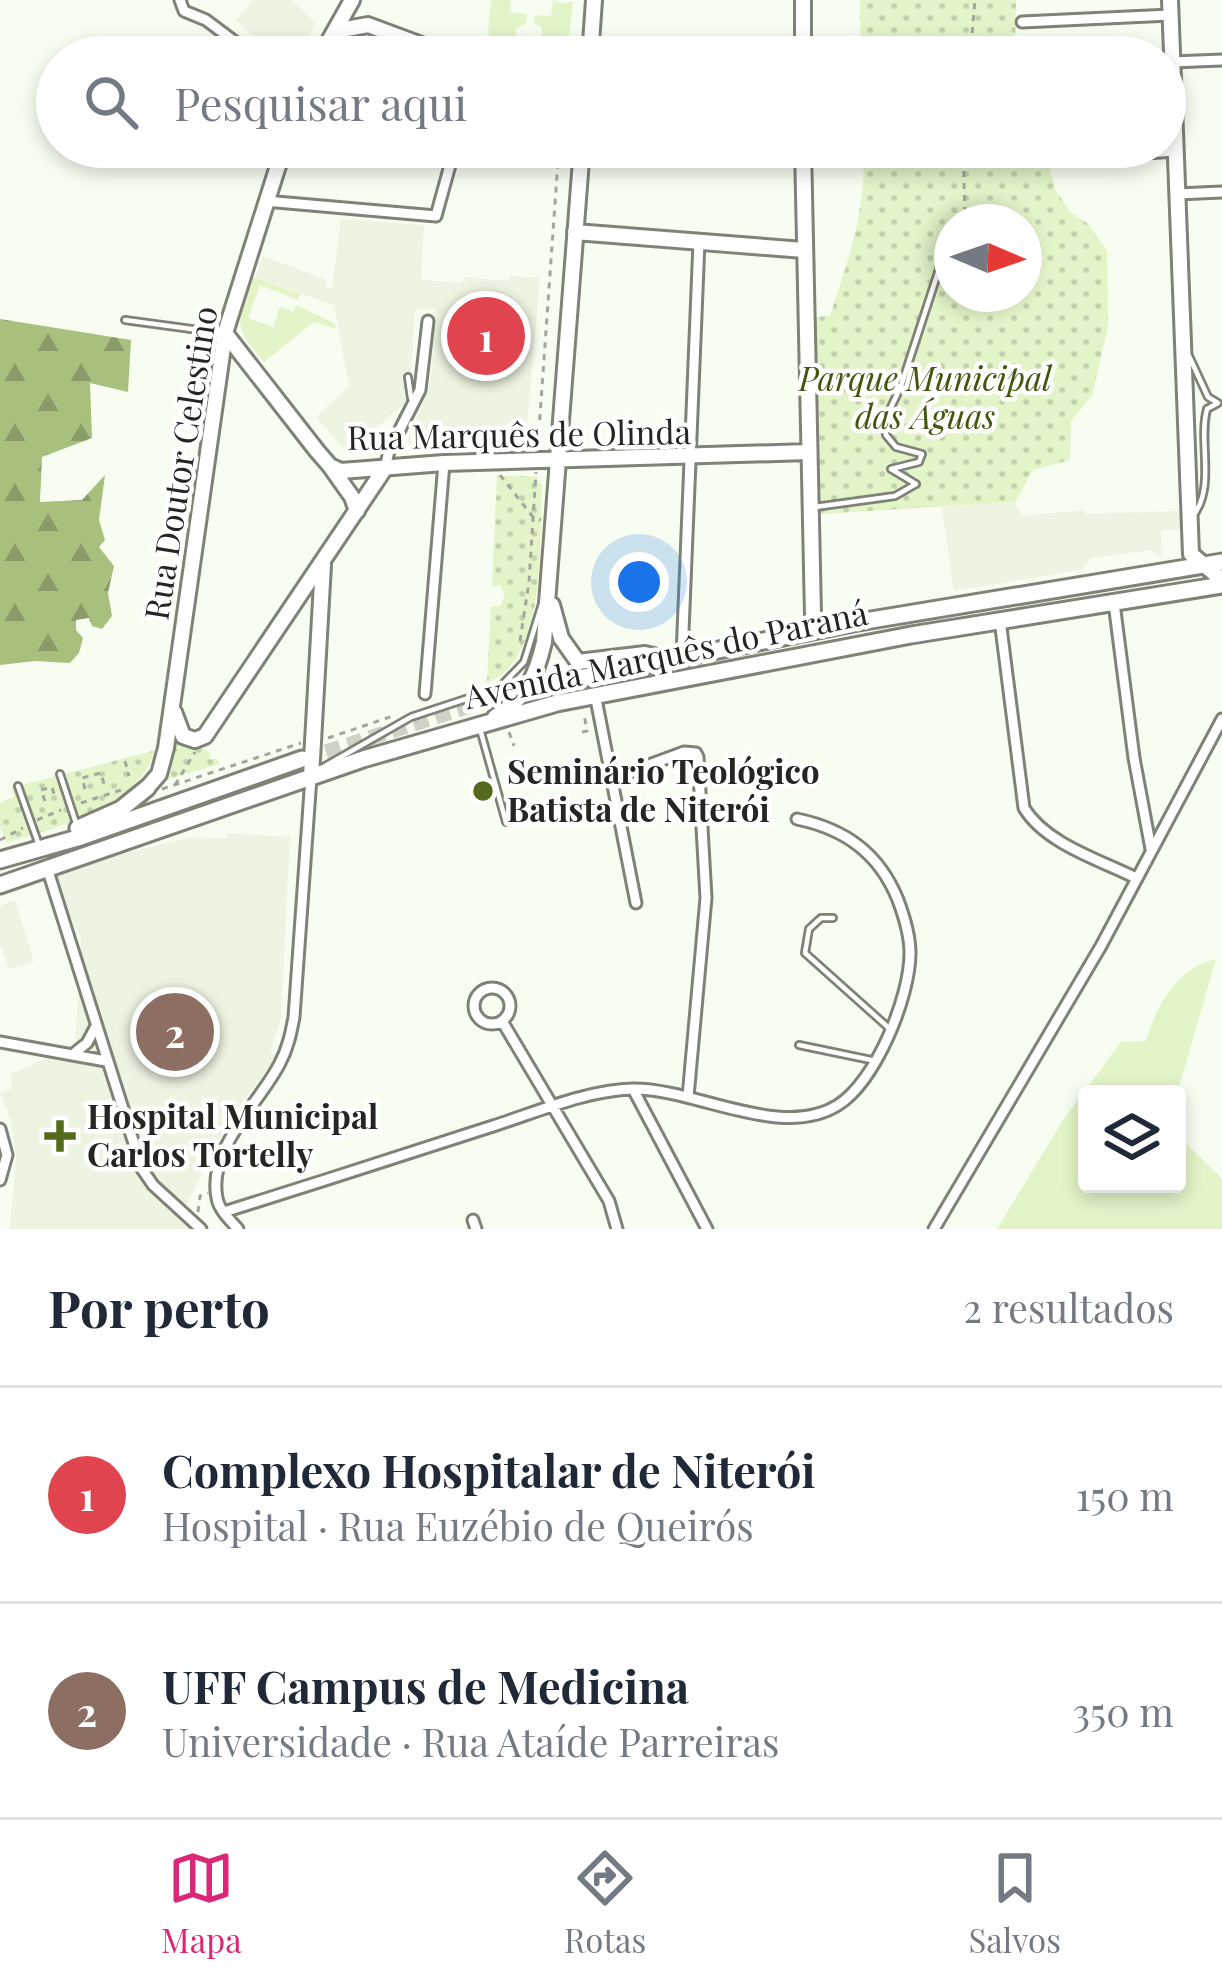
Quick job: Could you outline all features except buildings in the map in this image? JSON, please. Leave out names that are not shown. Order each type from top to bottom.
[{"type":"main road","name":"Avenida Marquês do Paraná","points":[[560,682],[907,607],[1222,562]]},
{"type":"main road","name":"Avenida Marquês do Paraná","points":[[0,885],[311,777],[485,722],[595,694],[911,634],[1222,583]]},
{"type":"main road","points":[[907,607],[911,634]]},
{"type":"main road","points":[[817,630],[820,651]]},
{"type":"main road","points":[[4,858],[188,800],[303,751]]},
{"type":"main road","points":[[4,858],[121,809],[152,789]]},
{"type":"street","points":[[180,0],[184,11],[227,36]]},
{"type":"street","points":[[331,36],[352,0]]},
{"type":"street","points":[[591,36],[594,0]]},
{"type":"street","points":[[802,0],[803,36]]},
{"type":"street","points":[[1022,22],[1170,7]]},
{"type":"street","points":[[334,31],[368,25],[398,36]]},
{"type":"street","points":[[1186,61],[1222,60]]},
{"type":"street","name":"Rua Doutor Celestino","points":[[152,789],[172,705],[225,333],[277,168]]},
{"type":"street","points":[[265,201],[436,216],[449,168]]},
{"type":"street","points":[[485,722],[520,700],[533,683],[544,643],[580,168]]},
{"type":"street","points":[[803,168],[809,508],[817,630]]},
{"type":"street","points":[[1176,168],[1191,554],[1222,583]]},
{"type":"street","points":[[1177,194],[1222,192]]},
{"type":"street","points":[[575,232],[804,250]]},
{"type":"street","points":[[549,589],[561,638],[578,662],[645,653],[674,658],[690,458],[699,242]]},
{"type":"street","points":[[172,705],[183,736],[199,740],[209,731],[357,511],[385,468],[415,403],[428,321]]},
{"type":"street","name":"Rua Marquês de Olinda","points":[[225,333],[330,466],[351,472],[443,463],[808,452]]},
{"type":"street","points":[[425,694],[443,463]]},
{"type":"street","points":[[330,466],[357,511]]},
{"type":"street","points":[[238,1229],[216,1195],[217,1177],[230,1143],[275,1072],[294,1017],[323,560]]},
{"type":"street","points":[[298,597],[313,598],[321,605]]},
{"type":"street","points":[[1114,603],[1151,849]]},
{"type":"street","points":[[1000,620],[1024,808],[1053,835],[1136,878]]},
{"type":"street","points":[[595,694],[636,903]]},
{"type":"street","points":[[934,1229],[1037,1060],[1222,718]]},
{"type":"street","points":[[611,779],[684,752],[698,757],[706,898],[688,1097]]},
{"type":"street","points":[[224,1212],[554,1107],[633,1089],[788,1118],[819,1113],[852,1094],[890,1029],[908,974],[908,930],[893,887],[861,845],[821,824],[797,819]]},
{"type":"street","points":[[48,871],[142,1169],[200,1227]]},
{"type":"street","points":[[491,987],[508,996],[510,1005],[502,1022],[493,1024],[476,1016],[473,1006],[482,990],[491,987]]},
{"type":"street","points":[[502,1022],[615,1213],[617,1229]]},
{"type":"street","points":[[72,1055],[96,1027]]},
{"type":"street","points":[[0,1042],[108,1062]]},
{"type":"street","points":[[633,1089],[707,1229]]},
{"type":"street","points":[[0,1130],[7,1155],[0,1180]]},
{"type":"lane","points":[[809,508],[895,496],[916,484],[891,469],[919,462],[922,454],[896,446],[886,435],[885,420],[934,285]]},
{"type":"lane","points":[[125,320],[225,333]]},
{"type":"lane","points":[[1183,350],[1194,361],[1208,397],[1218,403],[1207,409],[1203,423],[1205,479],[1199,509],[1190,520]]},
{"type":"lane","points":[[408,377],[408,393],[415,403]]},
{"type":"lane","points":[[311,777],[411,717],[483,694],[514,676],[530,646],[549,589]]},
{"type":"lane","points":[[485,722],[506,822]]},
{"type":"lane","points":[[60,773],[78,828]]},
{"type":"lane","points":[[18,786],[39,845]]},
{"type":"lane","points":[[833,918],[821,918],[809,929],[805,953],[890,1029]]},
{"type":"lane","points":[[799,1045],[875,1061]]},
{"type":"path","points":[[972,36],[975,0]]},
{"type":"path","points":[[520,644],[558,168]]},
{"type":"path","points":[[963,168],[964,204]]},
{"type":"path","points":[[495,462],[502,480],[533,517],[553,525]]},
{"type":"path","points":[[582,732],[587,731],[585,716]]},
{"type":"path","points":[[510,731],[514,746]]},
{"type":"path","points":[[175,787],[199,740]]},
{"type":"path","points":[[152,789],[175,787],[303,751]]},
{"type":"path","points":[[125,761],[129,776]]},
{"type":"path","points":[[85,789],[82,778],[101,772],[104,784]]},
{"type":"path","points":[[45,801],[41,790],[52,787],[56,798]]},
{"type":"path","points":[[200,1227],[200,1196],[204,1192],[216,1195]]},
{"type":"shaded area","points":[[252,0],[291,0],[316,23],[308,36],[255,36],[236,21]]},
{"type":"shaded area","points":[[341,219],[424,225],[421,280],[462,283],[463,277],[540,278],[525,448],[409,449],[408,439],[430,386],[436,309],[415,309],[404,404],[347,453],[319,420],[317,416],[349,386],[334,305],[256,278],[262,256],[327,280],[326,287],[332,288]]},
{"type":"shaded area","points":[[1015,502],[1022,516],[1084,510],[1085,514],[1181,511],[1182,530],[1161,530],[1162,558],[1151,550],[1091,558],[1081,570],[954,591],[942,507]]},
{"type":"shaded area","points":[[228,833],[290,837],[281,1018],[270,1051],[276,1057],[226,1124],[183,1212],[194,1229],[10,1229],[16,1157],[11,1121],[0,1093],[11,1089],[11,1074],[75,1046],[81,938],[48,871],[192,837],[226,839]]},
{"type":"shaded area","points":[[15,900],[34,962],[9,969],[0,944],[0,906]]},
{"type":"green space","points":[[491,0],[511,0],[510,12],[527,14],[526,23],[515,30],[517,36],[490,36]]},
{"type":"green space","points":[[553,0],[573,1],[569,36],[540,36],[535,15],[551,16]]},
{"type":"green space","points":[[860,0],[1016,0],[1015,36],[861,36]]},
{"type":"green space","name":"Parque Municipal das Águas","points":[[864,168],[1049,168],[1056,191],[1071,213],[1087,223],[1107,250],[1108,326],[1092,396],[1071,421],[1070,460],[1033,470],[1015,502],[821,514],[815,317],[830,316],[855,233]]},
{"type":"green space","points":[[250,276],[300,294],[298,300],[260,285],[248,318],[273,327],[280,307],[293,312],[296,305],[334,323],[336,329],[314,322],[264,362],[240,322]]},
{"type":"green space","points":[[0,319],[131,340],[128,392],[90,383],[92,438],[42,457],[40,502],[82,500],[105,475],[99,520],[105,540],[99,547],[114,566],[108,593],[112,616],[102,629],[92,626],[89,618],[76,620],[76,630],[83,638],[70,663],[0,665]]},
{"type":"green space","points":[[497,476],[536,476],[542,485],[539,565],[521,650],[507,670],[487,683],[491,606],[500,606],[505,597],[501,586],[492,586]]},
{"type":"green space","points":[[174,735],[186,746],[210,753],[209,759],[218,759],[220,764],[165,780]]},
{"type":"green space","points":[[156,750],[146,770],[114,801],[72,822],[6,843],[0,803],[14,797],[11,788]]},
{"type":"green space","points":[[1216,959],[1180,1085],[1089,1085],[1121,1042],[1146,1041],[1170,990],[1202,964]]},
{"type":"green space","points":[[1078,1100],[1078,1193],[1186,1193],[1186,1143],[1222,1179],[1222,1229],[997,1229]]},
{"type":"tunnel","points":[[304,759],[559,682]]},
{"type":"place","name":"Complexo Hospitalar de Niterói","points":[[486,336]]},
{"type":"place","name":"Seminário Teológico Batista de Niterói","points":[[483,791]]},
{"type":"place","name":"UFF Campus de Medicina","points":[[175,1032]]},
{"type":"place","name":"Hospital Municipal Carlos Tortelly","points":[[60,1136]]}]
